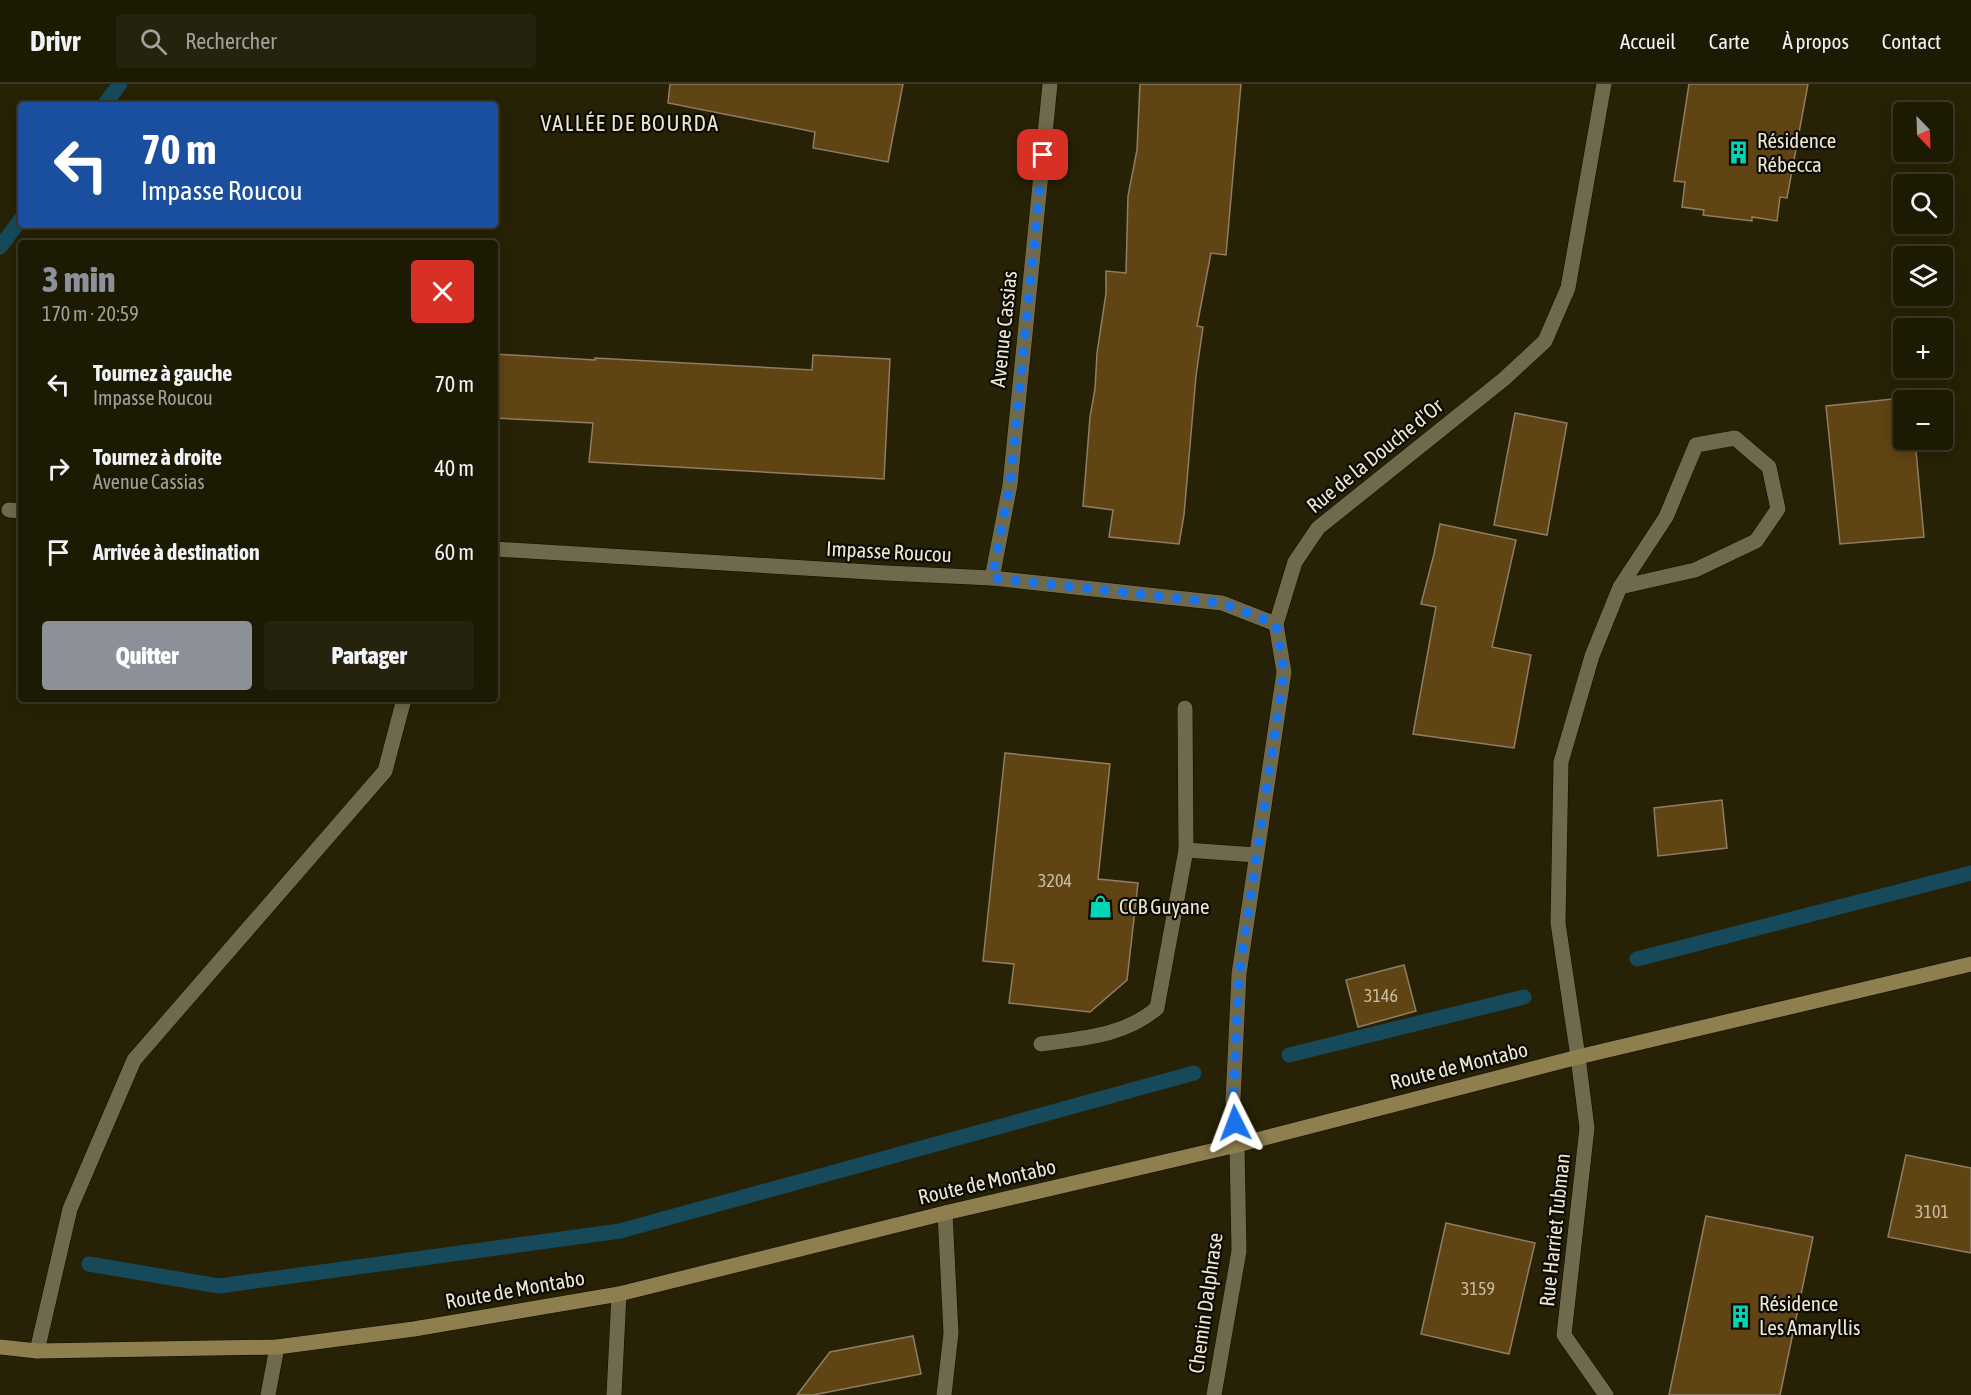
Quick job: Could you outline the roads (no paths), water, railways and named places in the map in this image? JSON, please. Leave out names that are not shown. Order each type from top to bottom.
[{"type":"main road","name":"Route de Montabo","points":[[0,1347],[37,1351],[277,1347],[414,1329],[619,1294],[945,1213],[1237,1145],[1578,1057],[1971,964]]},
{"type":"street","name":"Avenue Cassias","points":[[992,578],[1010,485],[1050,84]]},
{"type":"street","name":"Rue de la Douche d'Or","points":[[1237,1145],[1233,1101],[1239,974],[1284,672],[1276,624],[1294,562],[1318,528],[1504,379],[1545,341],[1568,288],[1604,84]]},
{"type":"street","name":"Rue Harriet Tubman","points":[[1606,1395],[1564,1335],[1587,1128],[1558,923],[1561,762],[1592,656],[1620,587],[1666,517],[1696,445],[1735,438],[1769,467],[1778,509],[1756,541],[1695,570],[1620,587]]},
{"type":"street","name":"Impasse Roucou","points":[[498,549],[992,578],[1222,603],[1276,624]]},
{"type":"street","points":[[37,1351],[70,1209],[134,1060],[385,771],[403,702]]},
{"type":"street","points":[[1041,1044],[1107,1035],[1145,1018],[1157,1008],[1186,850],[1185,708]]},
{"type":"street","points":[[1186,850],[1256,855]]},
{"type":"street","name":"Chemin Dalphrase","points":[[1214,1395],[1239,1251],[1237,1145]]},
{"type":"street","points":[[944,1395],[951,1333],[945,1213]]},
{"type":"street","points":[[614,1395],[619,1294]]},
{"type":"street","points":[[268,1395],[277,1347]]},
{"type":"waterway","points":[[106,102],[120,84]]},
{"type":"waterway","points":[[0,247],[18,223]]},
{"type":"waterway","points":[[1637,959],[1971,873]]},
{"type":"waterway","points":[[1289,1055],[1524,997]]},
{"type":"waterway","points":[[89,1264],[219,1286],[620,1231],[1194,1073]]},
{"type":"place","name":"Résidence Rébecca","points":[[1739,153]]},
{"type":"place","name":"CCB Guyane","points":[[1101,907]]},
{"type":"place","name":"Résidence Les Amaryllis","points":[[1741,1316]]},
{"type":"district","name":"VALLÉE DE BOURDA","points":[[630,123]]}]
